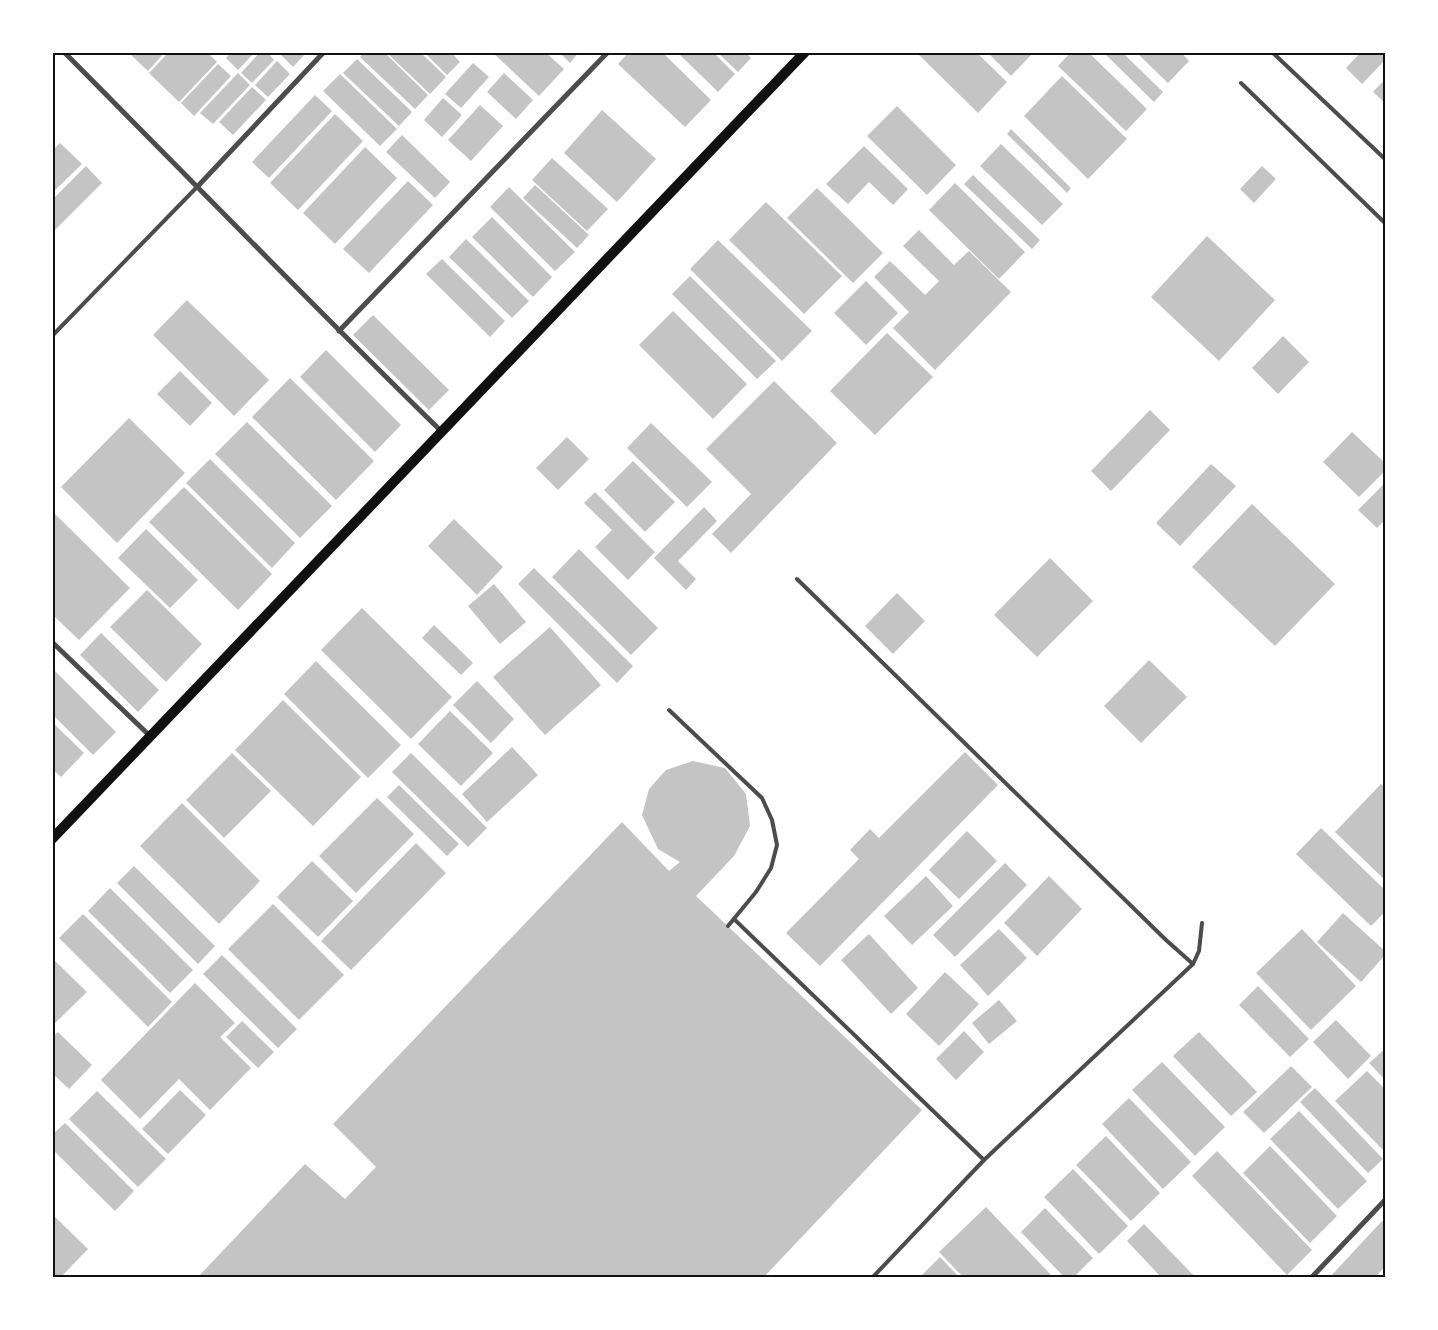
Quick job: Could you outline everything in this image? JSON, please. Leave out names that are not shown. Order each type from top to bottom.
[{"type":"main road","points":[[52,838],[805,52]]},
{"type":"street","points":[[64,52],[339,331],[442,432]]},
{"type":"street","points":[[198,186],[324,52]]},
{"type":"street","points":[[339,331],[608,52]]},
{"type":"street","points":[[52,642],[150,736]]},
{"type":"street","points":[[1311,1278],[1386,1198]]},
{"type":"lane","points":[[1272,52],[1386,160]]},
{"type":"lane","points":[[1241,83],[1386,224]]},
{"type":"lane","points":[[52,336],[198,186]]},
{"type":"lane","points":[[797,579],[1193,964]]},
{"type":"lane","points":[[669,710],[762,798],[772,820],[776,845],[771,868],[756,892],[728,926]]},
{"type":"lane","points":[[734,919],[984,1160]]},
{"type":"lane","points":[[872,1278],[984,1160],[1193,964],[1199,951],[1202,923]]},
{"type":"building","points":[[128,52],[165,52],[148,71]]},
{"type":"building","points":[[169,52],[207,52],[217,62],[179,102],[149,73]]},
{"type":"building","points":[[231,52],[255,52],[238,70],[226,58]]},
{"type":"building","points":[[260,52],[267,52],[274,60],[252,83],[241,73]]},
{"type":"building","points":[[278,52],[307,52],[293,67]]},
{"type":"building","points":[[364,52],[384,52],[428,95],[415,109],[360,57]]},
{"type":"building","points":[[386,52],[420,52],[446,77],[430,94]]},
{"type":"building","points":[[424,52],[451,52],[460,62],[447,75]]},
{"type":"building","points":[[492,52],[545,52],[564,69],[539,96]]},
{"type":"building","points":[[559,52],[579,52],[570,63]]},
{"type":"building","points":[[629,52],[662,52],[711,100],[685,127],[618,64]]},
{"type":"building","points":[[677,52],[713,52],[735,74],[718,92]]},
{"type":"building","points":[[717,52],[745,52],[751,58],[738,72]]},
{"type":"building","points":[[916,52],[976,52],[1007,82],[978,113]]},
{"type":"building","points":[[987,52],[1034,52],[1011,76]]},
{"type":"building","points":[[1071,52],[1088,52],[1147,109],[1126,131],[1058,66]]},
{"type":"building","points":[[1103,52],[1122,52],[1163,92],[1154,102]]},
{"type":"building","points":[[1136,52],[1181,52],[1189,61],[1168,83]]},
{"type":"building","points":[[1361,52],[1386,52],[1386,59],[1362,84],[1346,68]]},
{"type":"building","points":[[357,59],[412,112],[399,126],[343,73]]},
{"type":"building","points":[[277,61],[290,74],[268,97],[255,85]]},
{"type":"building","points":[[473,63],[489,77],[461,108],[445,94]]},
{"type":"building","points":[[218,64],[231,76],[194,116],[181,103]]},
{"type":"building","points":[[238,73],[250,85],[213,124],[200,113]]},
{"type":"building","points":[[504,73],[533,100],[516,119],[487,92]]},
{"type":"building","points":[[340,74],[397,129],[380,146],[323,91]]},
{"type":"building","points":[[1062,76],[1127,139],[1088,179],[1024,116]]},
{"type":"building","points":[[1386,78],[1386,104],[1373,92]]},
{"type":"building","points":[[252,87],[266,100],[233,135],[219,122]]},
{"type":"building","points":[[315,95],[332,111],[269,178],[252,162]]},
{"type":"building","points":[[443,98],[462,115],[442,137],[424,120]]},
{"type":"building","points":[[480,105],[503,126],[471,161],[448,140]]},
{"type":"building","points":[[897,106],[956,165],[927,195],[867,136]]},
{"type":"building","points":[[602,110],[656,159],[617,202],[564,153]]},
{"type":"building","points":[[335,114],[363,141],[298,210],[270,183]]},
{"type":"building","points":[[1011,129],[1071,188],[1067,193],[1007,134]]},
{"type":"building","points":[[402,135],[450,182],[435,198],[386,152]]},
{"type":"building","points":[[60,143],[82,164],[52,193],[52,151]]},
{"type":"building","points":[[1001,144],[1063,204],[1042,225],[980,166]]},
{"type":"building","points":[[864,146],[908,189],[893,205],[869,182],[848,204],[826,184]]},
{"type":"building","points":[[365,147],[397,178],[335,244],[303,213]]},
{"type":"building","points":[[552,158],[608,209],[587,231],[532,180]]},
{"type":"building","points":[[86,166],[102,183],[52,233],[52,200]]},
{"type":"building","points":[[1262,166],[1276,179],[1254,203],[1240,189]]},
{"type":"building","points":[[973,175],[1040,240],[1032,249],[964,184]]},
{"type":"building","points":[[408,181],[433,205],[369,273],[343,249]]},
{"type":"building","points":[[955,183],[1025,252],[999,279],[929,210]]},
{"type":"building","points":[[535,185],[589,235],[577,248],[523,198]]},
{"type":"building","points":[[509,187],[575,252],[555,271],[490,207]]},
{"type":"building","points":[[817,188],[883,253],[853,283],[787,218]]},
{"type":"building","points":[[766,202],[842,276],[804,314],[729,240]]},
{"type":"building","points":[[492,217],[552,277],[533,297],[472,237]]},
{"type":"building","points":[[919,230],[954,265],[969,251],[1011,292],[935,370],[893,328],[909,312],[874,277],[890,261],[925,295],[939,281],[903,246]]},
{"type":"building","points":[[1207,236],[1275,300],[1219,361],[1151,297]]},
{"type":"building","points":[[466,239],[529,301],[512,318],[449,257]]},
{"type":"building","points":[[718,240],[812,331],[782,361],[690,269]]},
{"type":"building","points":[[442,259],[505,321],[490,337],[426,274]]},
{"type":"building","points":[[690,276],[776,361],[757,379],[672,294]]},
{"type":"building","points":[[866,281],[898,313],[866,345],[834,313]]},
{"type":"building","points":[[187,300],[269,380],[234,416],[153,335]]},
{"type":"building","points":[[673,311],[747,384],[713,419],[639,345]]},
{"type":"building","points":[[373,315],[449,390],[429,410],[353,335]]},
{"type":"building","points":[[887,333],[933,377],[875,435],[830,391]]},
{"type":"building","points":[[1283,336],[1309,362],[1278,394],[1252,368]]},
{"type":"building","points":[[326,350],[401,425],[375,452],[300,377]]},
{"type":"building","points":[[180,371],[212,403],[190,426],[157,394]]},
{"type":"building","points":[[290,378],[374,461],[336,500],[252,417]]},
{"type":"building","points":[[774,381],[837,443],[731,553],[712,534],[751,494],[706,449]]},
{"type":"building","points":[[1150,410],[1170,430],[1111,491],[1091,471]]},
{"type":"building","points":[[129,418],[185,473],[117,543],[61,487]]},
{"type":"building","points":[[247,422],[332,506],[300,538],[215,454]]},
{"type":"building","points":[[651,423],[712,482],[687,507],[627,448]]},
{"type":"building","points":[[1352,432],[1386,464],[1386,470],[1359,497],[1323,462]]},
{"type":"building","points":[[567,437],[589,459],[558,490],[536,468]]},
{"type":"building","points":[[210,459],[295,543],[272,568],[186,483]]},
{"type":"building","points":[[633,461],[675,502],[645,532],[604,490]]},
{"type":"building","points":[[1211,464],[1236,486],[1180,546],[1156,523]]},
{"type":"building","points":[[1386,482],[1386,519],[1377,528],[1358,510]]},
{"type":"building","points":[[184,487],[272,574],[238,610],[149,522]]},
{"type":"building","points":[[595,492],[655,552],[628,580],[595,547],[612,530],[584,503]]},
{"type":"building","points":[[1252,504],[1335,584],[1275,646],[1192,567]]},
{"type":"building","points":[[704,507],[717,521],[678,561],[696,579],[686,590],[654,558]]},
{"type":"building","points":[[52,511],[130,588],[79,640],[52,614]]},
{"type":"building","points":[[454,519],[503,567],[477,595],[428,546]]},
{"type":"building","points":[[146,529],[198,580],[170,608],[118,558]]},
{"type":"building","points":[[579,549],[658,628],[631,655],[552,577]]},
{"type":"building","points":[[1050,558],[1093,601],[1037,657],[994,615]]},
{"type":"building","points":[[534,568],[633,666],[617,683],[518,584]]},
{"type":"building","points":[[494,584],[526,622],[500,644],[468,606]]},
{"type":"building","points":[[147,590],[202,644],[166,682],[110,627]]},
{"type":"building","points":[[897,593],[925,621],[893,654],[865,626]]},
{"type":"building","points":[[362,608],[452,697],[411,739],[321,650]]},
{"type":"building","points":[[434,625],[473,663],[461,675],[422,638]]},
{"type":"building","points":[[550,627],[601,685],[545,735],[493,677]]},
{"type":"building","points":[[101,633],[159,690],[138,712],[80,655]]},
{"type":"building","points":[[1149,660],[1187,697],[1141,743],[1104,706]]},
{"type":"building","points":[[316,661],[401,745],[368,778],[284,694]]},
{"type":"building","points":[[52,668],[116,732],[93,755],[52,714]]},
{"type":"building","points":[[477,681],[514,719],[491,743],[453,705]]},
{"type":"building","points":[[283,700],[361,777],[313,826],[235,750]]},
{"type":"building","points":[[450,711],[493,753],[461,786],[418,744]]},
{"type":"building","points":[[52,722],[84,753],[61,777],[52,769]]},
{"type":"building","points":[[512,747],[538,775],[487,822],[462,794]]},
{"type":"building","points":[[965,752],[998,785],[820,966],[786,933],[859,859],[850,850],[870,829],[879,838]]},
{"type":"building","points":[[232,753],[271,791],[224,838],[186,800]]},
{"type":"building","points":[[411,753],[487,828],[468,847],[392,772]]},
{"type":"building","points":[[693,761],[725,768],[746,794],[750,826],[734,856],[696,896],[922,1110],[763,1278],[197,1278],[305,1164],[345,1199],[376,1167],[333,1124],[622,822],[669,871],[680,862],[658,849],[642,815],[649,789],[666,770]]},
{"type":"building","points":[[1381,784],[1386,788],[1386,881],[1335,832]]},
{"type":"building","points":[[399,785],[459,844],[447,856],[387,797]]},
{"type":"building","points":[[377,798],[414,834],[356,893],[319,856]]},
{"type":"building","points":[[182,803],[260,881],[219,924],[140,846]]},
{"type":"building","points":[[1321,828],[1386,891],[1386,911],[1371,926],[1296,854]]},
{"type":"building","points":[[967,831],[997,861],[959,899],[929,870]]},
{"type":"building","points":[[416,843],[446,873],[351,970],[321,941]]},
{"type":"building","points":[[312,861],[353,901],[318,937],[277,897]]},
{"type":"building","points":[[1005,863],[1027,885],[955,957],[933,935]]},
{"type":"building","points":[[134,866],[215,946],[198,964],[117,883]]},
{"type":"building","points":[[926,876],[953,906],[912,945],[884,916]]},
{"type":"building","points":[[1049,876],[1082,909],[1037,956],[1004,923]]},
{"type":"building","points":[[110,888],[193,970],[170,993],[88,911]]},
{"type":"building","points":[[273,904],[344,975],[299,1020],[228,949]]},
{"type":"building","points":[[1343,913],[1386,952],[1361,982],[1317,942]]},
{"type":"building","points":[[83,914],[172,1002],[148,1027],[59,938]]},
{"type":"building","points":[[999,929],[1027,958],[988,996],[960,965]]},
{"type":"building","points":[[1302,929],[1356,986],[1311,1030],[1256,973]]},
{"type":"building","points":[[869,934],[918,988],[891,1014],[841,960]]},
{"type":"building","points":[[222,955],[297,1029],[278,1048],[203,974]]},
{"type":"building","points":[[52,958],[87,992],[52,1026]]},
{"type":"building","points":[[945,972],[979,1004],[939,1046],[906,1014]]},
{"type":"building","points":[[195,983],[235,1023],[220,1037],[251,1068],[210,1110],[179,1079],[140,1119],[101,1080]]},
{"type":"building","points":[[1258,986],[1309,1039],[1290,1057],[1239,1005]]},
{"type":"building","points":[[999,1000],[1017,1021],[989,1044],[972,1023]]},
{"type":"building","points":[[1336,1020],[1371,1056],[1348,1079],[1313,1042]]},
{"type":"building","points":[[242,1021],[274,1052],[258,1068],[226,1037]]},
{"type":"building","points":[[964,1031],[984,1052],[956,1080],[936,1059]]},
{"type":"building","points":[[58,1032],[92,1065],[69,1089],[52,1073],[52,1037]]},
{"type":"building","points":[[1199,1032],[1257,1092],[1231,1116],[1173,1056]]},
{"type":"building","points":[[1386,1048],[1386,1081],[1369,1063]]},
{"type":"building","points":[[1162,1062],[1225,1127],[1195,1156],[1132,1090]]},
{"type":"building","points":[[1291,1066],[1312,1087],[1264,1133],[1243,1112]]},
{"type":"building","points":[[1367,1071],[1386,1090],[1386,1153],[1335,1101]]},
{"type":"building","points":[[1315,1088],[1383,1159],[1368,1173],[1300,1102]]},
{"type":"building","points":[[180,1090],[206,1115],[168,1154],[142,1129]]},
{"type":"building","points":[[97,1091],[166,1159],[138,1187],[69,1119]]},
{"type":"building","points":[[1129,1098],[1191,1162],[1163,1189],[1102,1124]]},
{"type":"building","points":[[1299,1111],[1367,1181],[1338,1209],[1270,1139]]},
{"type":"building","points":[[65,1123],[134,1191],[115,1211],[52,1149],[52,1135]]},
{"type":"building","points":[[1106,1136],[1160,1193],[1131,1221],[1076,1165]]},
{"type":"building","points":[[1270,1146],[1337,1216],[1310,1243],[1243,1173]]},
{"type":"building","points":[[1217,1151],[1312,1250],[1287,1275],[1192,1176]]},
{"type":"building","points":[[1073,1169],[1128,1226],[1099,1254],[1044,1197]]},
{"type":"building","points":[[986,1207],[1054,1278],[964,1278],[939,1252]]},
{"type":"building","points":[[1045,1208],[1093,1258],[1073,1278],[1065,1278],[1021,1232]]},
{"type":"building","points":[[52,1214],[88,1249],[60,1278],[52,1278]]},
{"type":"building","points":[[1382,1221],[1386,1225],[1386,1266],[1374,1278],[1329,1278]]},
{"type":"building","points":[[1144,1224],[1196,1278],[1162,1278],[1127,1241]]},
{"type":"building","points":[[940,1257],[960,1278],[919,1278]]}]
